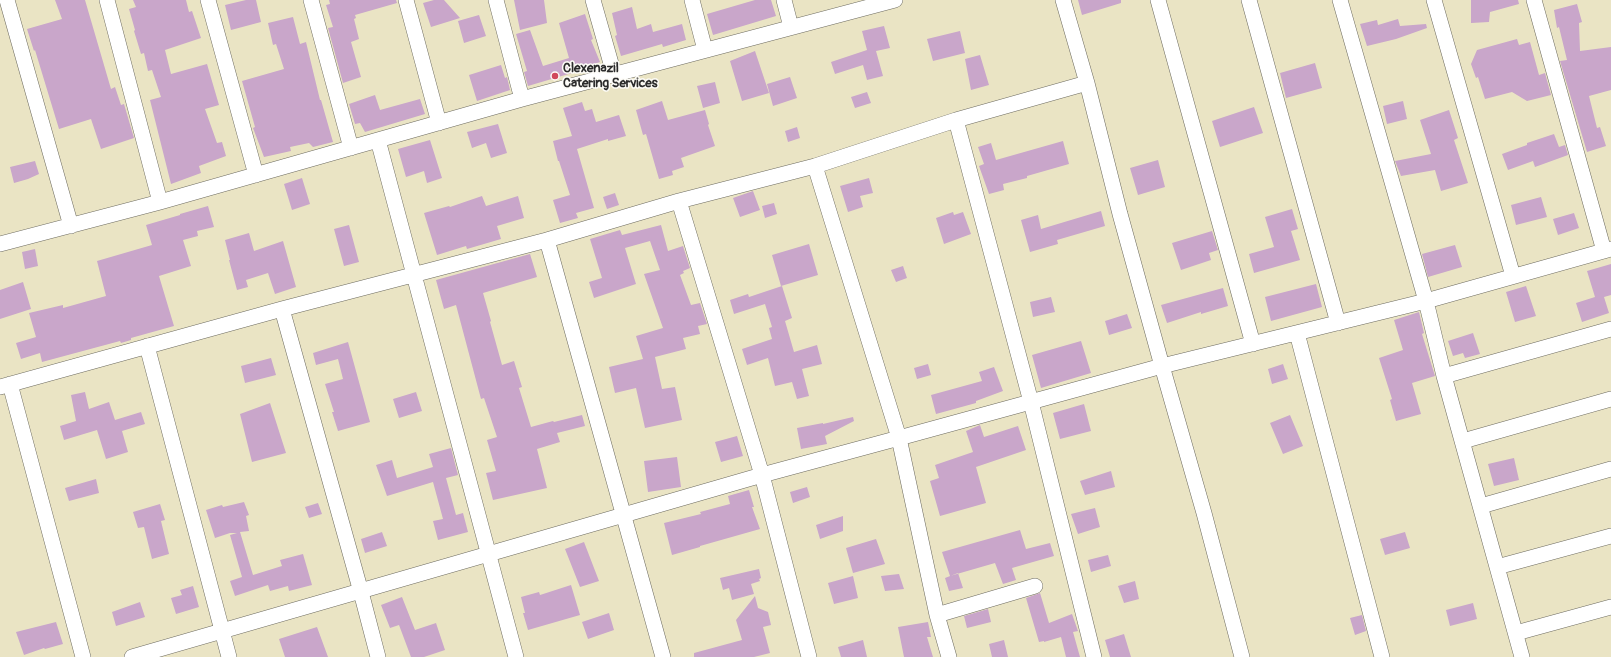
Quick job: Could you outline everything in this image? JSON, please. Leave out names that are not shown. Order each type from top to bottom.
[{"type":"street","points":[[7,0],[72,226]]},
{"type":"street","points":[[106,0],[160,202]]},
{"type":"street","points":[[208,0],[256,175]]},
{"type":"street","points":[[311,0],[351,148]]},
{"type":"street","points":[[406,0],[439,123]]},
{"type":"street","points":[[496,0],[522,100]]},
{"type":"street","points":[[593,0],[614,74]]},
{"type":"street","points":[[692,0],[705,50]]},
{"type":"street","points":[[784,0],[791,27]]},
{"type":"street","points":[[0,244],[160,202],[614,74],[791,27],[873,3],[895,0]]},
{"type":"street","points":[[1063,0],[1087,83],[1120,214],[1204,513],[1242,657]]},
{"type":"street","points":[[1158,0],[1253,344]]},
{"type":"street","points":[[1249,0],[1338,323]]},
{"type":"street","points":[[1340,0],[1426,301],[1444,376],[1522,657]]},
{"type":"street","points":[[1434,0],[1513,276]]},
{"type":"street","points":[[132,657],[762,475],[1162,366],[1297,334],[1426,301],[1607,250],[1534,0]]},
{"type":"street","points":[[83,657],[5,386],[282,309],[547,240],[680,201],[816,166],[956,120],[1087,83]]},
{"type":"street","points":[[956,120],[1032,402],[1094,657]]},
{"type":"street","points":[[378,140],[516,657]]},
{"type":"street","points":[[816,166],[899,438],[937,615],[949,657]]},
{"type":"street","points":[[680,201],[762,475],[809,657]]},
{"type":"street","points":[[547,240],[663,657]]},
{"type":"street","points":[[282,309],[378,657]]},
{"type":"street","points":[[1444,376],[1611,329]]},
{"type":"street","points":[[1297,334],[1382,657]]},
{"type":"street","points":[[147,346],[229,657]]},
{"type":"street","points":[[1463,441],[1611,399]]},
{"type":"street","points":[[1481,506],[1611,469]]},
{"type":"street","points":[[1497,567],[1611,536]]},
{"type":"street","points":[[937,615],[1035,586]]},
{"type":"street","points":[[1516,633],[1611,607]]},
{"type":"building","points":[[55,0],[85,0],[111,89],[115,87],[121,105],[124,104],[134,138],[101,149],[91,119],[59,129],[35,50],[34,51],[27,29],[62,19]]},
{"type":"building","points":[[133,0],[186,0],[189,12],[192,11],[201,38],[165,50],[171,74],[207,64],[219,105],[205,109],[217,143],[222,142],[226,156],[199,166],[201,173],[171,184],[150,100],[161,97],[152,70],[148,71],[144,53],[141,54],[134,31],[129,9],[136,7]]},
{"type":"building","points":[[246,0],[256,0],[261,22],[231,30],[225,5]]},
{"type":"building","points":[[329,0],[396,0],[397,3],[355,15],[356,18],[354,19],[359,39],[351,42],[361,77],[343,83],[328,28],[333,27],[326,5],[330,4]]},
{"type":"building","points":[[434,0],[444,0],[460,18],[431,27],[423,3]]},
{"type":"building","points":[[514,0],[544,0],[547,23],[520,30]]},
{"type":"building","points":[[755,0],[771,0],[776,16],[713,35],[707,14]]},
{"type":"building","points":[[1078,0],[1121,0],[1121,3],[1082,15]]},
{"type":"building","points":[[1471,0],[1518,0],[1519,4],[1490,12],[1489,22],[1471,23]]},
{"type":"building","points":[[1577,4],[1582,22],[1579,23],[1580,51],[1611,47],[1611,90],[1589,96],[1597,128],[1600,127],[1606,146],[1587,152],[1560,61],[1567,60],[1559,27],[1557,28],[1554,10]]},
{"type":"building","points":[[632,7],[637,29],[651,24],[653,32],[682,24],[686,40],[663,47],[662,44],[621,56],[615,36],[617,35],[612,13]]},
{"type":"building","points":[[585,14],[593,39],[591,40],[600,62],[581,68],[582,70],[528,86],[524,72],[527,71],[516,34],[530,30],[543,66],[569,58],[559,23]]},
{"type":"building","points":[[479,15],[486,36],[464,43],[458,21]]},
{"type":"building","points":[[293,17],[300,44],[306,42],[320,100],[333,142],[313,147],[309,143],[290,147],[291,151],[264,157],[253,128],[255,127],[242,81],[284,69],[276,44],[273,45],[268,23]]},
{"type":"building","points":[[1398,19],[1400,26],[1426,24],[1427,28],[1396,39],[1367,46],[1360,24],[1377,20],[1378,25]]},
{"type":"building","points":[[884,26],[890,48],[876,51],[883,76],[867,80],[863,65],[835,74],[831,62],[867,50],[862,31]]},
{"type":"building","points":[[960,31],[965,53],[933,61],[927,39]]},
{"type":"building","points":[[1517,39],[1519,45],[1530,42],[1539,75],[1545,73],[1551,95],[1527,101],[1512,92],[1485,99],[1478,77],[1476,78],[1471,64],[1477,50]]},
{"type":"building","points":[[755,51],[769,93],[742,101],[730,61]]},
{"type":"building","points":[[980,55],[989,85],[971,90],[965,59]]},
{"type":"building","points":[[1315,63],[1322,88],[1286,98],[1280,73]]},
{"type":"building","points":[[501,65],[505,78],[507,77],[510,90],[477,101],[469,75]]},
{"type":"building","points":[[790,77],[797,98],[773,106],[767,84]]},
{"type":"building","points":[[715,82],[720,103],[703,108],[697,86]]},
{"type":"building","points":[[867,92],[871,103],[855,108],[851,97]]},
{"type":"building","points":[[375,95],[380,110],[420,99],[425,114],[365,132],[360,123],[355,124],[349,104]]},
{"type":"building","points":[[662,101],[668,120],[705,110],[715,146],[681,158],[684,167],[672,171],[673,175],[659,179],[646,134],[643,135],[636,110]]},
{"type":"building","points":[[1403,101],[1407,119],[1387,124],[1383,106]]},
{"type":"building","points":[[582,102],[585,111],[592,109],[596,122],[619,115],[626,136],[608,141],[608,139],[577,149],[594,208],[576,213],[578,218],[560,223],[553,200],[570,195],[558,161],[553,141],[572,136],[563,108]]},
{"type":"building","points":[[1254,107],[1263,133],[1220,147],[1212,121]]},
{"type":"building","points":[[1449,110],[1458,138],[1454,140],[1468,183],[1441,191],[1435,170],[1401,176],[1395,161],[1431,154],[1420,120]]},
{"type":"building","points":[[498,124],[507,153],[491,158],[486,143],[472,148],[467,132]]},
{"type":"building","points":[[797,127],[800,138],[788,142],[785,131]]},
{"type":"building","points":[[1554,134],[1559,147],[1565,145],[1568,155],[1535,167],[1533,161],[1508,170],[1502,154],[1527,145],[1527,143]]},
{"type":"building","points":[[430,140],[442,178],[427,183],[424,171],[406,177],[398,149]]},
{"type":"building","points":[[1063,141],[1069,164],[1027,176],[1027,178],[1003,184],[1004,190],[989,194],[979,166],[984,164],[978,147],[991,143],[996,160]]},
{"type":"building","points":[[1158,160],[1165,187],[1138,195],[1130,168]]},
{"type":"building","points":[[35,161],[39,174],[14,183],[10,167]]},
{"type":"building","points":[[302,178],[310,204],[292,210],[284,184]]},
{"type":"building","points":[[869,178],[873,193],[860,196],[863,207],[848,212],[840,186]]},
{"type":"building","points":[[753,191],[760,210],[740,217],[733,198]]},
{"type":"building","points":[[615,193],[619,205],[607,209],[603,197]]},
{"type":"building","points":[[482,196],[486,206],[518,196],[524,218],[497,226],[501,239],[467,249],[466,246],[437,255],[424,213],[450,207]]},
{"type":"building","points":[[1541,197],[1547,217],[1516,225],[1511,205]]},
{"type":"building","points":[[774,203],[777,214],[765,218],[762,206]]},
{"type":"building","points":[[208,206],[214,227],[197,231],[198,236],[183,240],[191,266],[159,276],[174,326],[131,338],[131,340],[121,343],[120,341],[42,362],[40,353],[21,359],[16,343],[36,337],[29,313],[63,305],[63,308],[106,296],[97,261],[152,245],[146,225]]},
{"type":"building","points":[[1292,209],[1298,229],[1291,231],[1300,260],[1254,273],[1249,254],[1274,247],[1265,217]]},
{"type":"building","points":[[1101,211],[1105,226],[1057,240],[1058,244],[1030,252],[1021,220],[1038,215],[1041,229]]},
{"type":"building","points":[[953,212],[954,215],[963,212],[971,234],[944,244],[936,218]]},
{"type":"building","points":[[1574,213],[1579,228],[1558,235],[1553,219]]},
{"type":"building","points":[[349,225],[359,262],[344,266],[334,229]]},
{"type":"building","points":[[661,225],[668,251],[683,246],[690,268],[683,271],[684,273],[680,275],[691,305],[700,303],[707,324],[698,326],[700,334],[683,338],[686,349],[655,357],[662,389],[675,387],[682,420],[645,428],[636,388],[615,393],[609,367],[643,359],[636,336],[663,328],[644,274],[660,270],[650,241],[625,248],[636,284],[594,298],[589,282],[602,278],[590,239],[620,230],[622,235]]},
{"type":"building","points":[[1212,231],[1218,250],[1209,253],[1211,260],[1181,270],[1172,243]]},
{"type":"building","points":[[249,233],[254,251],[283,241],[296,287],[275,294],[268,273],[246,280],[248,287],[237,290],[225,240]]},
{"type":"building","points":[[809,244],[818,275],[781,286],[772,255]]},
{"type":"building","points":[[1455,245],[1462,267],[1428,277],[1422,254]]},
{"type":"building","points":[[35,249],[38,266],[25,269],[22,252]]},
{"type":"building","points":[[530,254],[537,277],[483,293],[502,365],[514,361],[522,387],[519,388],[531,427],[582,415],[585,426],[557,433],[560,442],[537,449],[547,488],[493,500],[486,473],[496,471],[487,440],[497,437],[484,398],[481,399],[456,305],[444,309],[436,280]]},
{"type":"building","points":[[1611,264],[1611,295],[1604,297],[1609,313],[1582,322],[1576,303],[1595,297],[1587,271]]},
{"type":"building","points":[[903,266],[907,278],[896,282],[891,270]]},
{"type":"building","points":[[23,282],[31,309],[0,319],[0,290]]},
{"type":"building","points":[[1316,284],[1322,307],[1271,321],[1265,297]]},
{"type":"building","points":[[782,286],[792,318],[785,321],[794,352],[817,345],[822,364],[802,369],[809,396],[797,399],[792,382],[775,386],[768,358],[747,365],[742,349],[772,339],[769,328],[772,327],[765,304],[734,314],[730,300],[748,294],[749,297]]},
{"type":"building","points":[[1526,286],[1536,316],[1515,322],[1506,292]]},
{"type":"building","points":[[1223,288],[1228,306],[1201,314],[1201,312],[1167,323],[1161,305]]},
{"type":"building","points":[[1051,297],[1055,312],[1033,317],[1030,302]]},
{"type":"building","points":[[1419,312],[1424,333],[1422,334],[1435,376],[1412,383],[1421,414],[1396,421],[1390,400],[1392,399],[1379,358],[1403,350],[1394,320]]},
{"type":"building","points":[[1127,314],[1132,328],[1109,335],[1105,321]]},
{"type":"building","points":[[1473,333],[1480,354],[1465,358],[1463,353],[1453,356],[1448,341]]},
{"type":"building","points":[[1081,341],[1091,373],[1041,388],[1032,355]]},
{"type":"building","points":[[348,342],[370,422],[338,431],[332,412],[334,412],[325,384],[343,379],[338,359],[316,365],[313,353]]},
{"type":"building","points":[[271,358],[276,375],[245,383],[241,366]]},
{"type":"building","points":[[928,364],[931,375],[917,379],[914,368]]},
{"type":"building","points":[[1283,364],[1288,379],[1272,384],[1268,369]]},
{"type":"building","points":[[994,367],[1003,391],[976,401],[976,403],[936,414],[931,395],[982,381],[979,372]]},
{"type":"building","points":[[85,392],[89,409],[109,402],[115,420],[141,412],[145,424],[122,431],[128,452],[106,459],[97,430],[64,440],[60,426],[76,421],[71,395]]},
{"type":"building","points":[[416,392],[422,411],[399,418],[393,399]]},
{"type":"building","points":[[270,403],[286,453],[252,462],[240,414]]},
{"type":"building","points":[[1084,404],[1091,431],[1060,439],[1053,413]]},
{"type":"building","points":[[1290,415],[1303,446],[1283,454],[1270,423]]},
{"type":"building","points":[[853,417],[854,421],[825,436],[827,444],[801,449],[797,428]]},
{"type":"building","points":[[980,425],[984,437],[1018,426],[1026,450],[976,467],[986,503],[940,516],[930,481],[939,478],[935,465],[973,452],[966,431]]},
{"type":"building","points":[[737,436],[743,456],[721,462],[715,442]]},
{"type":"building","points":[[451,448],[458,475],[446,478],[456,515],[463,513],[468,532],[438,540],[433,521],[443,519],[433,482],[387,496],[376,465],[392,460],[397,478],[433,467],[429,454]]},
{"type":"building","points":[[677,457],[681,487],[648,492],[644,461]]},
{"type":"building","points":[[1514,458],[1519,480],[1494,486],[1488,464]]},
{"type":"building","points":[[1111,471],[1115,487],[1085,495],[1080,481]]},
{"type":"building","points":[[96,479],[99,493],[69,501],[65,488]]},
{"type":"building","points":[[807,487],[810,497],[793,503],[790,492]]},
{"type":"building","points":[[749,490],[754,507],[752,507],[760,529],[672,555],[664,523],[701,514],[700,512],[730,504],[728,496]]},
{"type":"building","points":[[244,502],[249,515],[246,516],[249,531],[240,532],[253,575],[282,566],[280,560],[303,554],[312,585],[289,591],[288,586],[270,591],[268,585],[235,596],[230,581],[242,577],[230,535],[237,533],[230,533],[215,538],[206,510],[222,505],[223,507]]},
{"type":"building","points":[[318,503],[322,514],[309,518],[305,507]]},
{"type":"building","points":[[160,504],[165,520],[161,521],[169,554],[152,559],[144,527],[138,528],[133,512]]},
{"type":"building","points":[[1095,508],[1100,527],[1078,534],[1071,514]]},
{"type":"building","points":[[843,516],[843,531],[820,539],[816,525]]},
{"type":"building","points":[[1020,530],[1026,549],[1050,543],[1054,556],[1012,568],[1016,580],[1003,584],[995,563],[950,576],[942,552]]},
{"type":"building","points":[[382,532],[387,546],[365,553],[361,539]]},
{"type":"building","points":[[1405,532],[1410,548],[1385,555],[1380,539]]},
{"type":"building","points":[[876,539],[885,564],[853,573],[846,548]]},
{"type":"building","points":[[584,542],[599,581],[580,587],[565,549]]},
{"type":"building","points":[[1108,555],[1111,566],[1091,572],[1088,560]]},
{"type":"building","points":[[759,569],[761,578],[759,579],[760,581],[751,584],[754,594],[732,600],[729,588],[723,590],[720,578]]},
{"type":"building","points":[[958,573],[963,588],[949,591],[945,578]]},
{"type":"building","points":[[899,574],[904,589],[885,591],[881,576]]},
{"type":"building","points":[[853,576],[858,598],[834,604],[828,583]]},
{"type":"building","points":[[1135,581],[1139,599],[1124,603],[1118,586]]},
{"type":"building","points":[[571,585],[580,615],[528,630],[523,613],[525,613],[521,597],[539,592],[540,595]]},
{"type":"building","points":[[193,586],[199,607],[176,614],[171,598],[182,595],[180,590]]},
{"type":"building","points":[[1040,593],[1049,623],[1072,614],[1078,631],[1073,632],[1080,657],[1066,657],[1061,637],[1039,642],[1026,598]]},
{"type":"building","points":[[755,596],[758,608],[768,612],[771,625],[763,627],[770,653],[754,657],[694,657],[694,653],[742,640],[736,620]]},
{"type":"building","points":[[402,597],[415,630],[436,623],[445,650],[424,657],[411,657],[399,625],[390,628],[381,605]]},
{"type":"building","points":[[140,602],[145,617],[116,626],[112,612]]},
{"type":"building","points":[[1473,603],[1477,619],[1450,626],[1446,610]]},
{"type":"building","points":[[988,609],[991,622],[967,628],[964,616]]},
{"type":"building","points":[[609,613],[614,630],[588,639],[582,622]]},
{"type":"building","points":[[1362,615],[1366,631],[1355,635],[1350,618]]},
{"type":"building","points":[[56,622],[63,644],[44,648],[24,655],[16,632]]},
{"type":"building","points":[[928,622],[931,637],[927,637],[933,657],[904,657],[898,627]]},
{"type":"building","points":[[317,627],[328,657],[285,657],[279,639]]},
{"type":"building","points":[[1124,634],[1131,657],[1110,657],[1105,640]]},
{"type":"building","points":[[863,640],[867,657],[841,657],[838,647]]},
{"type":"building","points":[[1004,640],[1008,657],[992,657],[989,644]]},
{"type":"place","name":"Clexenazil Catering Services","points":[[555,76]]}]
